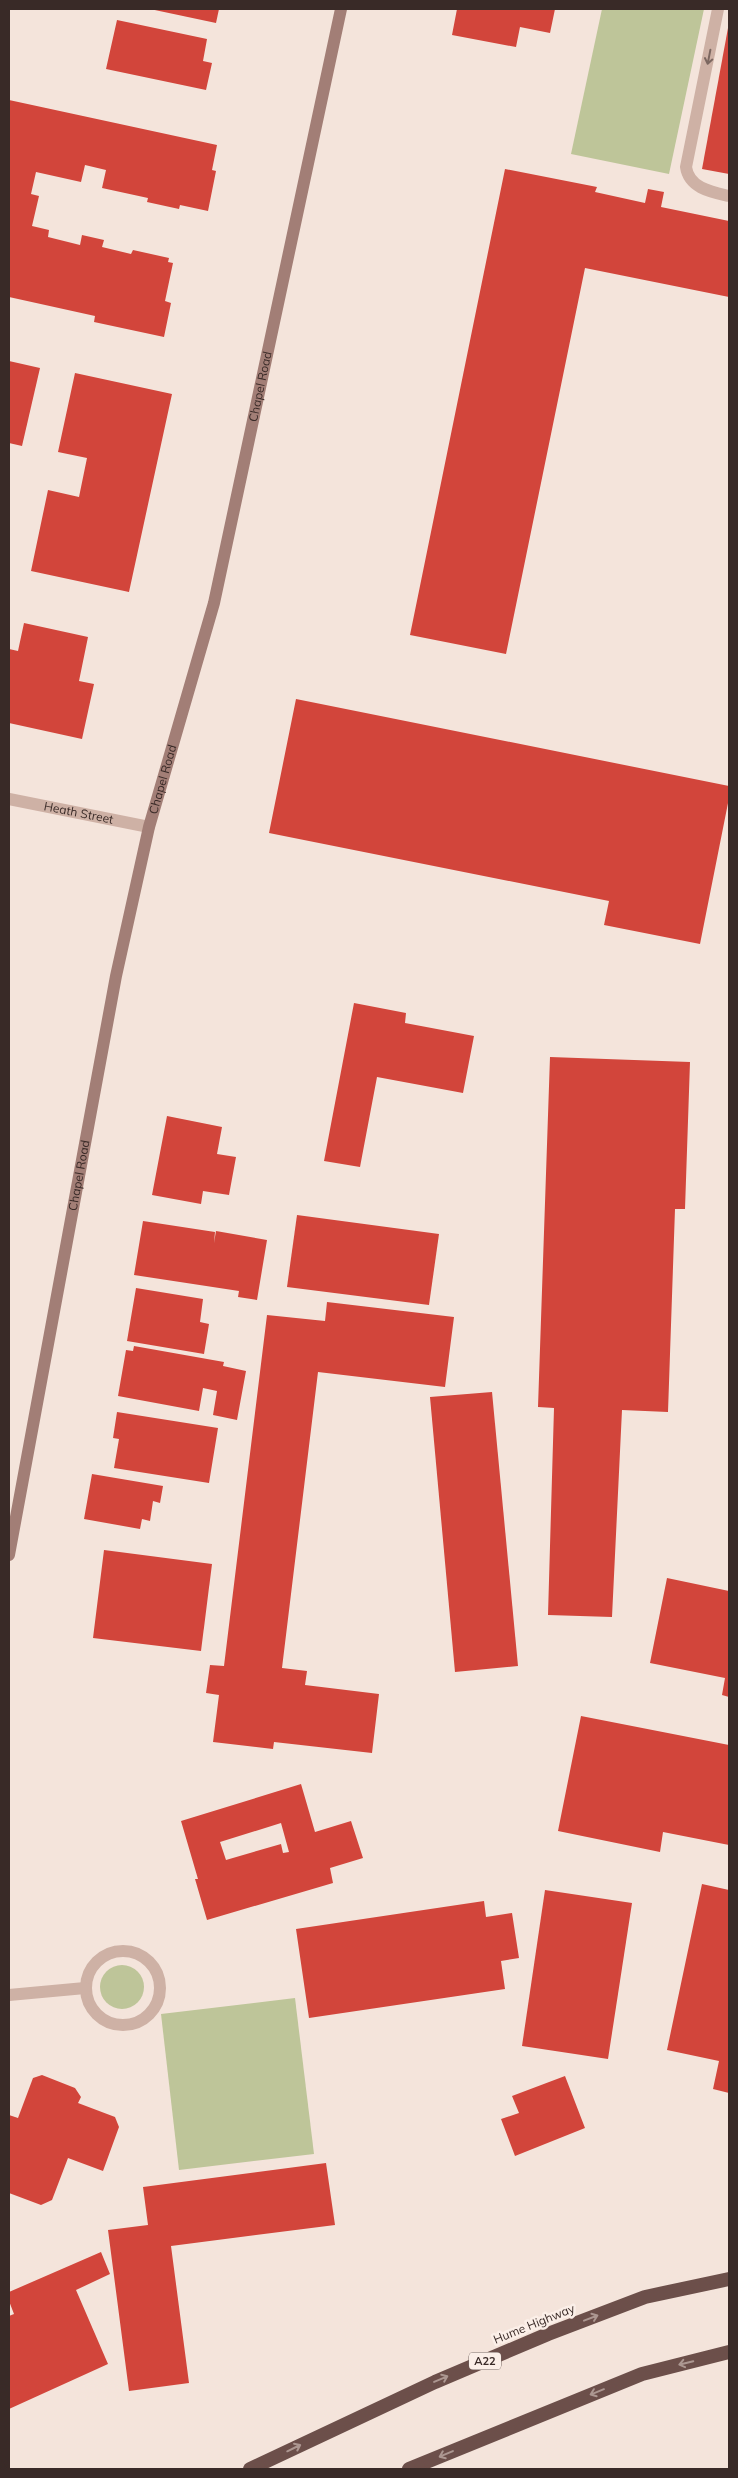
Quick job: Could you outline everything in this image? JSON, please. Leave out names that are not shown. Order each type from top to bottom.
[{"type":"highway","name":"Hume Highway","points":[[250,2469],[435,2382],[548,2334],[645,2297],[729,2279]]},
{"type":"highway","points":[[409,2469],[642,2374],[729,2352]]},
{"type":"main road","name":"Chapel Road","points":[[9,1555],[116,976],[149,827],[214,603],[341,9]]},
{"type":"street","points":[[718,9],[686,167],[688,177],[696,186],[729,196]]},
{"type":"street","name":"Heath Street","points":[[9,798],[149,827]]},
{"type":"street","points":[[126,1951],[137,1954],[147,1960],[159,1981],[160,1993],[151,2013],[132,2024],[120,2025],[109,2023],[100,2017],[90,2004],[85,1988],[93,1966],[102,1957],[113,1952],[126,1951]]},
{"type":"street","points":[[9,1995],[85,1988]]},
{"type":"green space","points":[[602,9],[704,9],[669,174],[571,154]]},
{"type":"green space","points":[[126,1965],[138,1971],[143,1978],[143,1996],[138,2003],[131,2008],[118,2009],[110,2006],[103,1999],[100,1983],[103,1975],[110,1968]]},
{"type":"green space","points":[[295,1998],[314,2154],[179,2170],[161,2014]]},
{"type":"building","points":[[150,9],[219,9],[216,23]]},
{"type":"building","points":[[457,9],[555,9],[550,33],[520,27],[516,47],[452,35]]},
{"type":"building","points":[[117,20],[207,39],[203,61],[212,63],[206,90],[106,69]]},
{"type":"building","points":[[729,28],[729,174],[702,169]]},
{"type":"building","points":[[9,100],[217,145],[212,170],[216,171],[208,211],[180,205],[179,209],[147,202],[148,198],[102,188],[106,170],[85,165],[81,182],[36,172],[31,194],[39,196],[32,226],[49,230],[48,237],[80,245],[82,235],[104,240],[102,247],[131,254],[133,250],[169,258],[168,262],[173,263],[165,301],[171,303],[164,337],[94,322],[95,316],[9,297]]},
{"type":"building","points":[[505,169],[597,187],[595,192],[645,203],[648,189],[664,192],[661,207],[729,221],[729,297],[585,268],[506,654],[410,635]]},
{"type":"building","points":[[9,361],[40,368],[22,446],[9,443]]},
{"type":"building","points":[[75,373],[172,394],[129,592],[31,571],[48,490],[79,497],[87,458],[58,452]]},
{"type":"building","points":[[24,623],[88,637],[79,681],[94,684],[82,739],[9,723],[9,649],[18,651]]},
{"type":"building","points":[[296,699],[729,786],[729,798],[700,944],[604,925],[609,901],[269,833]]},
{"type":"building","points":[[354,1003],[406,1013],[405,1023],[474,1036],[463,1093],[377,1077],[360,1167],[324,1161]]},
{"type":"building","points":[[550,1057],[690,1062],[685,1209],[675,1209],[668,1412],[622,1410],[612,1617],[548,1615],[554,1408],[538,1407]]},
{"type":"building","points":[[167,1116],[222,1127],[217,1154],[236,1157],[229,1195],[203,1191],[201,1204],[152,1195]]},
{"type":"building","points":[[297,1215],[439,1234],[429,1305],[287,1287]]},
{"type":"building","points":[[143,1221],[215,1232],[214,1243],[216,1231],[267,1240],[257,1300],[238,1297],[239,1291],[134,1275]]},
{"type":"building","points":[[136,1288],[203,1299],[200,1322],[209,1324],[204,1354],[127,1341]]},
{"type":"building","points":[[327,1302],[454,1317],[445,1387],[318,1372],[282,1668],[307,1671],[305,1685],[379,1694],[372,1753],[274,1742],[273,1749],[213,1742],[219,1695],[206,1693],[210,1665],[224,1666],[267,1315],[325,1321]]},
{"type":"building","points":[[134,1346],[224,1362],[223,1366],[246,1371],[237,1420],[213,1415],[217,1391],[203,1388],[199,1411],[118,1396],[126,1350],[133,1351]]},
{"type":"building","points":[[492,1392],[518,1666],[455,1672],[430,1397]]},
{"type":"building","points":[[117,1412],[218,1428],[209,1483],[114,1468],[119,1439],[113,1438]]},
{"type":"building","points":[[92,1474],[163,1486],[160,1503],[153,1501],[150,1521],[142,1519],[140,1529],[84,1519]]},
{"type":"building","points":[[104,1550],[212,1564],[201,1651],[93,1638]]},
{"type":"building","points":[[667,1578],[729,1591],[729,1697],[722,1695],[725,1678],[650,1663]]},
{"type":"building","points":[[581,1716],[729,1745],[729,1845],[663,1832],[660,1852],[558,1831]]},
{"type":"building","points":[[301,1784],[315,1832],[351,1821],[363,1858],[330,1868],[333,1883],[207,1920],[195,1879],[198,1879],[181,1821]],"holes":[[[281,1823],[289,1852],[283,1853],[281,1844],[226,1860],[220,1842]]]},
{"type":"building","points":[[702,1884],[729,1890],[729,2093],[713,2089],[719,2061],[667,2050]]},
{"type":"building","points":[[545,1890],[632,1903],[608,2059],[522,2046]]},
{"type":"building","points":[[484,1901],[486,1917],[512,1913],[519,1958],[501,1961],[505,1989],[309,2018],[296,1929]]},
{"type":"building","points":[[42,2075],[75,2088],[81,2097],[78,2103],[115,2117],[119,2127],[103,2171],[68,2158],[52,2200],[41,2205],[9,2193],[9,2115],[18,2118],[33,2078]]},
{"type":"building","points":[[565,2076],[585,2128],[515,2156],[501,2119],[519,2113],[512,2096]]},
{"type":"building","points":[[326,2163],[335,2225],[171,2246],[189,2383],[129,2391],[108,2230],[148,2225],[143,2187]]},
{"type":"building","points":[[101,2252],[110,2274],[76,2290],[108,2364],[9,2409],[9,2316],[14,2314],[9,2301],[9,2292]]}]
